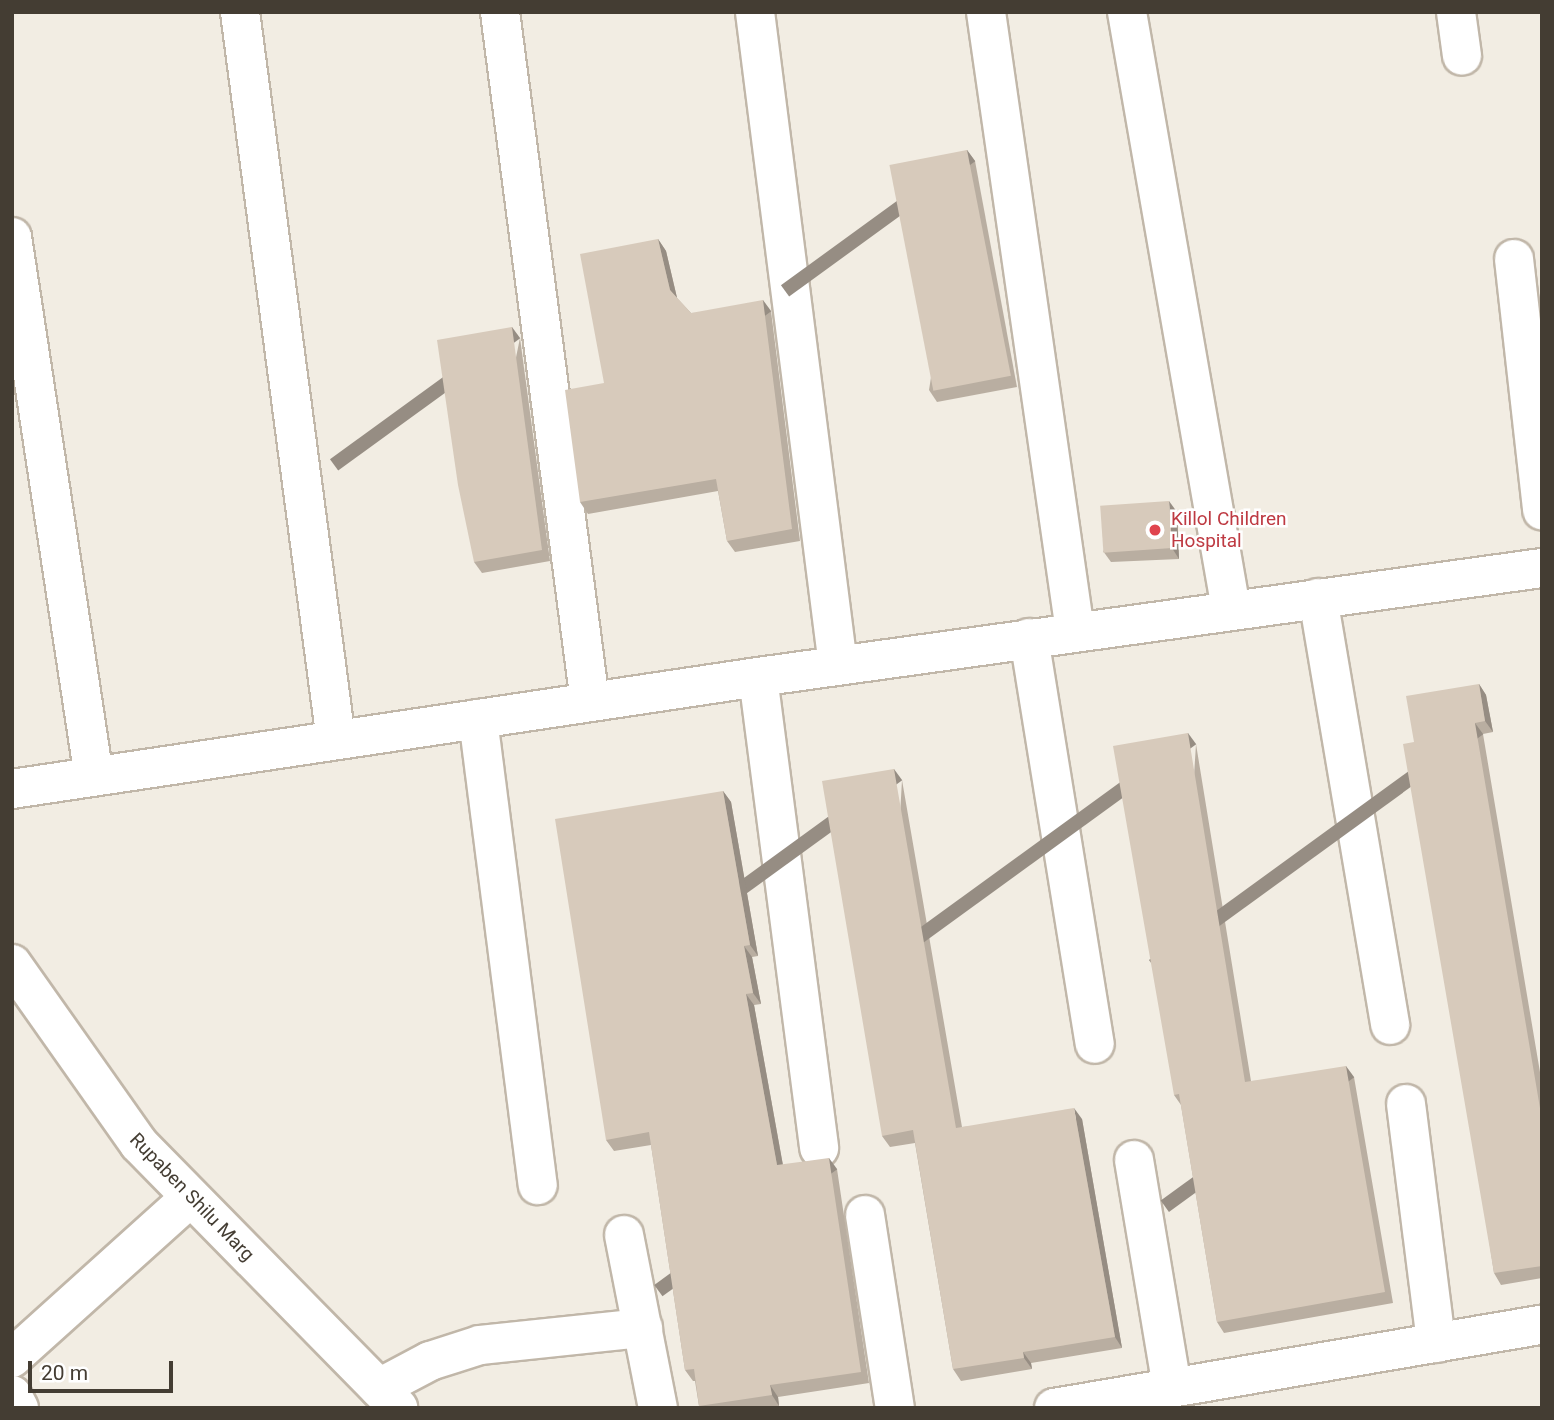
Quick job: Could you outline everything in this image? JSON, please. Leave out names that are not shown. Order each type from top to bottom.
[{"type":"street","points":[[240,12],[336,740]]},
{"type":"street","points":[[500,12],[590,702]]},
{"type":"street","points":[[755,12],[838,665]]},
{"type":"street","points":[[986,12],[1075,631]]},
{"type":"street","points":[[1128,12],[1231,609]]},
{"type":"street","points":[[1456,12],[1462,56]]},
{"type":"street","points":[[12,237],[94,777]]},
{"type":"street","points":[[1514,259],[1542,510]]},
{"type":"street","points":[[12,789],[838,665],[1542,568]]},
{"type":"street","points":[[1318,598],[1390,1025]]},
{"type":"street","points":[[1029,638],[1095,1044]]},
{"type":"street","points":[[758,677],[819,1148]]},
{"type":"street","points":[[478,719],[538,1185]]},
{"type":"street","name":"Rupaben Shilu Marg","points":[[12,964],[138,1144],[388,1398]]},
{"type":"street","points":[[1406,1104],[1436,1343]]},
{"type":"street","points":[[1135,1160],[1172,1388]]},
{"type":"street","points":[[12,1358],[190,1198]]},
{"type":"street","points":[[865,1215],[895,1408]]},
{"type":"street","points":[[624,1235],[657,1408]]},
{"type":"street","points":[[1079,1406],[1542,1325]]},
{"type":"street","points":[[388,1398],[430,1361],[480,1345],[643,1328]]},
{"type":"street","points":[[12,1395],[19,1408]]},
{"type":"building","points":[[967,150],[1011,376],[933,391],[889,165]]},
{"type":"building","points":[[658,239],[670,290],[691,313],[763,300],[792,529],[727,541],[716,479],[580,502],[565,390],[604,383],[580,254]]},
{"type":"building","points":[[512,327],[542,550],[474,562],[458,485],[437,340]]},
{"type":"building","points":[[1169,501],[1172,548],[1103,553],[1100,506]]},
{"type":"building","points":[[1479,684],[1485,721],[1475,723],[1542,1120],[1542,1266],[1494,1273],[1403,744],[1414,742],[1406,696]]},
{"type":"building","points":[[1188,733],[1245,1082],[1346,1066],[1385,1292],[1217,1322],[1179,1094],[1174,1095],[1113,746]]},
{"type":"building","points":[[894,769],[956,1128],[1074,1108],[1115,1337],[1023,1352],[1024,1358],[953,1369],[913,1130],[882,1136],[822,781]]},
{"type":"building","points":[[723,791],[750,945],[744,946],[753,993],[746,994],[777,1165],[829,1158],[861,1372],[770,1385],[772,1395],[699,1406],[694,1369],[685,1370],[649,1132],[606,1140],[555,819]]},
{"type":"place","name":"Killol Children Hospital","points":[[1155,530]]}]
